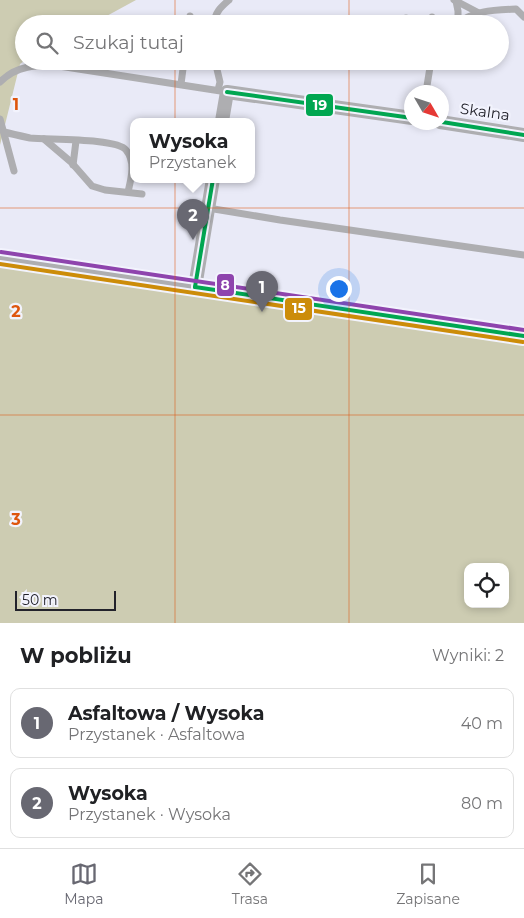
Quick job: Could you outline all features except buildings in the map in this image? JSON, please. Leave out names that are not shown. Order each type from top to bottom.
[{"type":"street","points":[[222,118],[223,91],[404,117]]},
{"type":"street","name":"Skalna","points":[[449,123],[524,135]]},
{"type":"street","points":[[195,287],[212,183]]},
{"type":"street","points":[[0,258],[524,336]]},
{"type":"lane","points":[[216,15],[219,9],[230,0]]},
{"type":"lane","points":[[455,1],[479,13]]},
{"type":"lane","points":[[455,1],[458,15]]},
{"type":"lane","points":[[473,15],[520,8],[524,17]]},
{"type":"lane","points":[[0,82],[9,73],[21,70]]},
{"type":"lane","points":[[86,70],[223,91],[217,70]]},
{"type":"lane","points":[[182,84],[183,70]]},
{"type":"lane","points":[[427,85],[430,70]]},
{"type":"lane","points":[[0,119],[14,172]]},
{"type":"lane","points":[[4,132],[31,138],[107,143],[121,146],[126,150],[130,162]]},
{"type":"lane","points":[[43,139],[73,165],[92,186],[105,190],[142,194]]},
{"type":"lane","points":[[73,165],[76,141]]},
{"type":"lane","points":[[128,192],[130,183]]},
{"type":"lane","points":[[208,208],[524,255]]},
{"type":"green space","points":[[0,0],[136,0],[108,15],[15,15],[15,70],[19,70],[0,145]]},
{"type":"green space","points":[[0,256],[524,334],[524,623],[0,623]]},
{"type":"transit line","name":"19","points":[[227,92],[404,117]]},
{"type":"transit line","name":"19","points":[[449,123],[524,135]]},
{"type":"transit line","name":"19","points":[[195,287],[212,183]]},
{"type":"transit line","name":"8","points":[[1,252],[524,330]]},
{"type":"transit line","name":"15","points":[[0,264],[523,342]]},
{"type":"transit line","name":"19","points":[[195,287],[524,336]]},
{"type":"place","name":"Wysoka","points":[[193,240]]},
{"type":"place","name":"Asfaltowa / Wysoka","points":[[262,312]]}]
